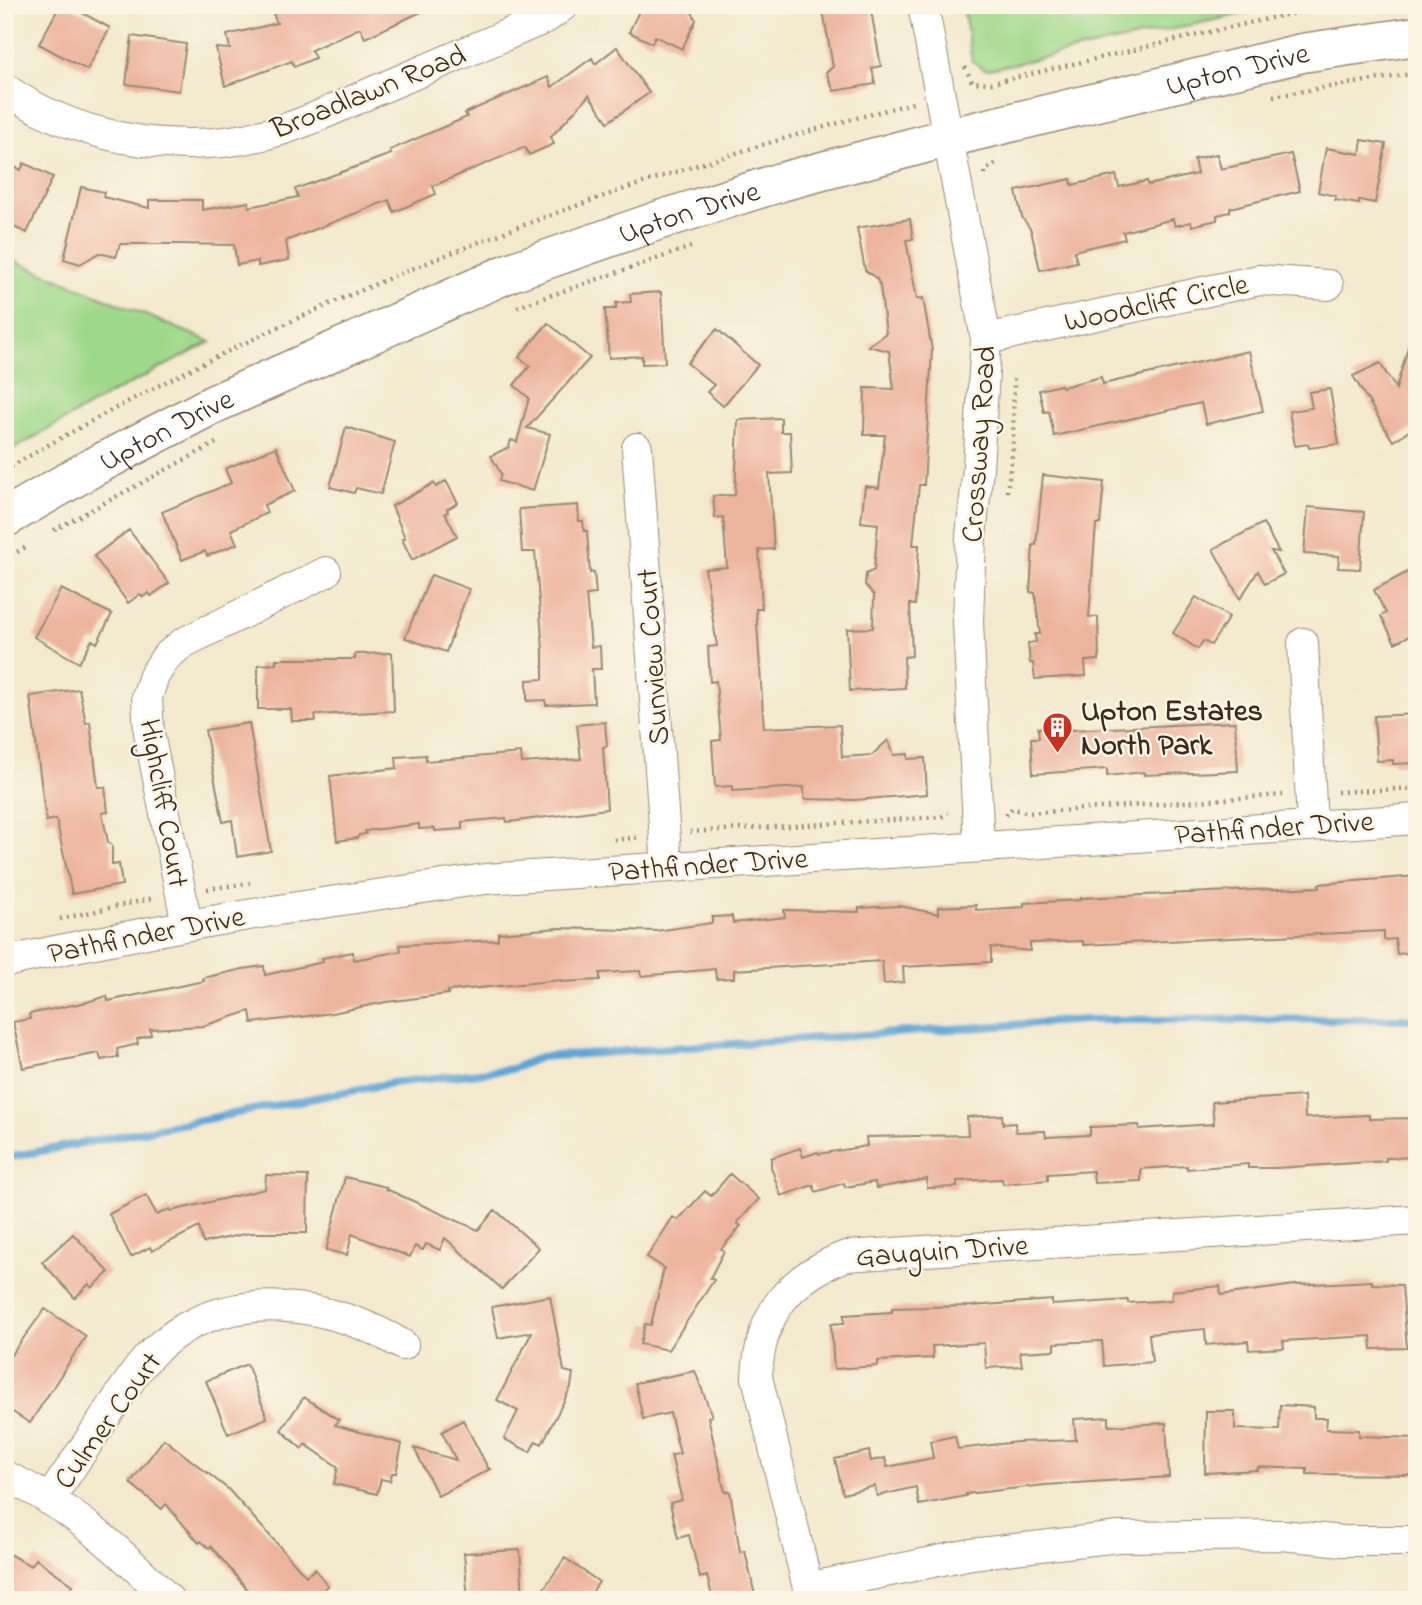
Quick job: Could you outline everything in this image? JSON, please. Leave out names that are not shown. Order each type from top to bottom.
[{"type":"main road","name":"Upton Drive","points":[[17,532],[93,467],[215,404],[511,272],[660,220],[781,182],[947,138],[1302,53],[1386,39],[1417,37]]},
{"type":"street","name":"Broadlawn Road","points":[[5,89],[28,105],[67,123],[108,136],[162,144],[245,139],[290,127],[546,19],[564,5]]},
{"type":"street","name":"Crossway Road","points":[[923,5],[986,338],[971,536],[968,622],[979,846]]},
{"type":"street","name":"Woodcliff Circle","points":[[986,338],[1259,280],[1328,285]]},
{"type":"street","name":"Sunview Court","points":[[638,448],[667,867]]},
{"type":"street","name":"Highcliff Court","points":[[187,925],[149,733],[147,697],[154,676],[166,657],[183,643],[326,572]]},
{"type":"street","points":[[1303,643],[1312,825]]},
{"type":"street","name":"Pathfinder Drive","points":[[5,962],[92,942],[187,925],[485,880],[1417,818]]},
{"type":"street","name":"Gauguin Drive","points":[[1417,1220],[846,1256],[819,1266],[789,1290],[767,1325],[758,1354],[757,1377],[809,1594],[971,1554],[1119,1537],[1280,1535],[1343,1541],[1417,1541]]},
{"type":"street","name":"Culmer Court","points":[[49,1500],[140,1367],[162,1343],[189,1326],[219,1313],[281,1306],[319,1311],[356,1321],[403,1345]]},
{"type":"street","points":[[5,1476],[49,1500],[89,1527],[135,1565],[169,1600]]},
{"type":"path","points":[[972,82],[992,83],[1279,16],[1342,5]]},
{"type":"path","points":[[1270,96],[1417,73]]},
{"type":"path","points":[[985,171],[996,162],[1008,158]]},
{"type":"path","points":[[510,310],[693,247]]},
{"type":"path","points":[[51,532],[220,441]]},
{"type":"path","points":[[5,559],[17,532]]},
{"type":"green space","points":[[963,5],[1283,5],[986,70],[972,61]]},
{"type":"green space","points":[[5,257],[211,342],[110,394],[5,454]]},
{"type":"building","points":[[60,5],[68,5],[110,28],[87,70],[39,44]]},
{"type":"building","points":[[293,5],[436,5],[365,38],[360,28],[311,50],[315,58],[294,67],[292,61],[225,86],[216,48],[230,49],[227,35],[277,23],[273,14]]},
{"type":"building","points":[[642,5],[688,5],[696,20],[682,49],[655,36],[652,43],[629,32]]},
{"type":"building","points":[[822,5],[870,5],[881,66],[872,68],[875,84],[834,91],[826,72],[833,67]]},
{"type":"building","points":[[132,36],[186,44],[179,91],[126,84]]},
{"type":"building","points":[[617,47],[649,93],[608,122],[589,95],[551,137],[554,144],[529,155],[525,147],[433,186],[436,194],[394,212],[389,200],[286,241],[289,260],[258,266],[258,261],[237,265],[234,245],[179,244],[120,244],[116,257],[99,253],[80,264],[64,259],[81,187],[104,192],[103,197],[149,208],[149,200],[202,200],[202,210],[249,202],[249,207],[298,197],[295,189],[391,154],[390,150],[467,117],[465,113],[548,77],[552,87],[592,58],[595,64]]},
{"type":"building","points":[[1362,140],[1386,144],[1375,203],[1359,200],[1359,204],[1335,200],[1336,196],[1318,192],[1326,148],[1360,154]]},
{"type":"building","points":[[1217,154],[1221,169],[1291,154],[1300,191],[1230,208],[1230,212],[1217,215],[1217,220],[1192,226],[1191,222],[1175,226],[1173,219],[1123,232],[1125,239],[1074,251],[1077,262],[1040,270],[1031,230],[1022,217],[1016,191],[1071,179],[1072,185],[1116,175],[1119,187],[1147,181],[1148,185],[1197,174],[1194,159]]},
{"type":"building","points":[[5,163],[21,170],[24,163],[53,177],[27,233],[5,223]]},
{"type":"building","points":[[910,219],[913,239],[906,240],[917,299],[923,298],[932,350],[924,485],[919,485],[913,545],[919,545],[915,605],[910,604],[912,656],[904,657],[905,688],[850,691],[847,629],[873,628],[874,595],[865,585],[866,574],[874,570],[878,524],[861,522],[865,486],[879,488],[885,435],[864,435],[865,388],[894,389],[889,351],[868,346],[886,333],[880,286],[877,279],[865,270],[857,228]]},
{"type":"building","points":[[661,292],[665,363],[642,364],[642,356],[609,358],[605,309],[616,309],[616,303],[631,302],[630,294]]},
{"type":"building","points":[[548,323],[590,358],[527,428],[550,434],[533,491],[499,481],[501,474],[491,456],[509,447],[511,440],[517,442],[529,398],[514,385],[530,366],[519,357]]},
{"type":"building","points":[[717,329],[758,365],[723,406],[707,392],[714,385],[687,363]]},
{"type":"building","points":[[1410,340],[1417,340],[1417,426],[1393,441],[1353,376],[1380,363],[1396,389]]},
{"type":"building","points":[[1249,351],[1263,411],[1206,424],[1201,403],[1054,436],[1049,411],[1044,412],[1039,390],[1101,377],[1103,384]]},
{"type":"building","points":[[1330,389],[1339,444],[1309,448],[1308,444],[1295,446],[1289,411],[1312,408],[1309,392]]},
{"type":"building","points":[[781,418],[781,432],[790,432],[792,473],[769,474],[774,549],[759,550],[762,609],[756,609],[764,728],[840,725],[842,757],[872,755],[888,740],[894,755],[908,754],[908,759],[925,758],[927,794],[855,800],[804,799],[804,787],[732,791],[732,786],[715,787],[712,741],[721,740],[716,681],[710,682],[708,647],[717,646],[705,569],[727,567],[723,517],[715,518],[713,496],[735,495],[738,420]]},
{"type":"building","points":[[346,427],[395,442],[381,494],[356,488],[354,493],[330,487]]},
{"type":"building","points":[[276,447],[295,491],[264,505],[267,513],[231,530],[237,544],[207,556],[205,551],[182,560],[162,512],[231,483],[225,469]]},
{"type":"building","points":[[1043,475],[1104,482],[1100,524],[1096,524],[1089,617],[1098,617],[1099,660],[1085,661],[1086,676],[1035,679],[1033,663],[1030,663],[1028,643],[1036,642],[1035,634],[1040,634],[1035,593],[1030,592],[1033,545],[1036,545]]},
{"type":"building","points":[[446,481],[458,503],[445,513],[457,536],[412,560],[392,506],[434,483],[436,487]]},
{"type":"building","points":[[578,505],[579,521],[583,521],[584,531],[587,531],[590,573],[594,572],[596,594],[586,595],[591,647],[600,646],[601,669],[592,669],[594,703],[546,705],[545,700],[527,701],[527,680],[543,679],[543,650],[535,552],[522,552],[519,509]]},
{"type":"building","points":[[1308,507],[1364,512],[1360,569],[1338,568],[1339,556],[1304,554]]},
{"type":"building","points":[[1263,523],[1279,552],[1271,551],[1284,574],[1265,584],[1258,571],[1240,599],[1213,549]]},
{"type":"building","points":[[129,530],[169,583],[151,596],[149,593],[143,597],[140,594],[128,603],[94,556]]},
{"type":"building","points":[[1417,567],[1417,632],[1395,643],[1381,616],[1386,613],[1374,590]]},
{"type":"building","points":[[431,575],[469,589],[446,652],[405,638]]},
{"type":"building","points":[[61,589],[112,614],[97,643],[92,640],[79,663],[34,637]]},
{"type":"building","points":[[1196,597],[1229,617],[1211,645],[1203,641],[1198,649],[1173,633]]},
{"type":"building","points":[[392,653],[394,711],[315,715],[316,721],[292,721],[291,709],[258,709],[258,665],[276,664],[276,659],[355,659],[355,654]]},
{"type":"building","points":[[79,689],[86,723],[90,722],[98,787],[105,787],[108,812],[102,813],[108,842],[112,845],[112,865],[119,864],[122,885],[72,894],[56,819],[46,821],[30,696]]},
{"type":"building","points":[[1417,714],[1417,763],[1393,764],[1393,760],[1377,761],[1374,716]]},
{"type":"building","points":[[605,722],[607,746],[603,747],[607,809],[507,822],[506,818],[462,822],[462,829],[435,831],[435,828],[419,829],[419,824],[365,831],[366,834],[357,838],[337,841],[330,776],[397,768],[396,757],[426,755],[426,761],[521,753],[522,763],[581,759],[577,725]]},
{"type":"building","points":[[1235,722],[1238,771],[1144,775],[1144,772],[1107,776],[1107,769],[1033,774],[1031,738],[1039,738],[1038,728],[1070,726],[1070,730]]},
{"type":"building","points":[[249,723],[271,851],[237,857],[232,820],[223,822],[205,730]]},
{"type":"building","points":[[1417,876],[1417,952],[1397,954],[1395,939],[1384,940],[1384,931],[1083,945],[1083,941],[1030,943],[1030,951],[991,947],[991,962],[903,967],[904,982],[884,984],[882,961],[734,970],[734,978],[716,979],[715,969],[641,976],[640,971],[600,973],[600,980],[561,980],[448,991],[448,994],[386,1002],[332,1013],[252,1023],[250,1011],[203,1026],[150,1029],[151,1035],[137,1039],[138,1044],[117,1049],[118,1057],[101,1060],[99,1053],[23,1068],[13,1022],[30,1019],[29,1014],[107,996],[108,1001],[204,981],[203,978],[243,969],[264,966],[265,975],[353,952],[354,960],[401,951],[400,945],[498,940],[498,933],[559,928],[656,931],[712,923],[712,917],[732,916],[733,923],[785,917],[784,910],[859,912],[859,908],[900,906],[938,914],[938,907],[976,905],[976,910],[1024,907],[1024,903],[1081,898],[1320,887],[1319,884]]},
{"type":"building","points":[[1304,1096],[1305,1118],[1369,1115],[1369,1119],[1417,1118],[1417,1157],[1276,1168],[1248,1168],[1248,1164],[1187,1169],[1187,1166],[1141,1169],[1141,1181],[1094,1183],[1093,1171],[1048,1174],[1048,1180],[1003,1184],[1002,1179],[957,1181],[957,1187],[927,1188],[927,1179],[876,1188],[875,1182],[845,1187],[844,1183],[816,1192],[813,1185],[781,1196],[771,1167],[771,1158],[800,1148],[803,1157],[818,1152],[819,1154],[867,1146],[866,1137],[968,1135],[967,1117],[1002,1115],[1003,1124],[1015,1123],[1016,1132],[1045,1131],[1046,1137],[1090,1135],[1090,1127],[1139,1125],[1139,1129],[1214,1124],[1212,1102]]},
{"type":"building","points":[[730,1174],[759,1199],[737,1223],[741,1226],[721,1249],[724,1251],[710,1278],[714,1280],[668,1350],[640,1344],[645,1324],[651,1325],[664,1268],[647,1257],[673,1217],[678,1220],[705,1191],[711,1196]]},
{"type":"building","points":[[266,1175],[308,1176],[307,1233],[249,1233],[203,1243],[199,1227],[152,1251],[150,1247],[131,1257],[109,1214],[146,1195],[157,1215],[170,1209],[171,1211],[265,1189]]},
{"type":"building","points":[[345,1177],[386,1187],[478,1230],[495,1210],[539,1248],[502,1289],[445,1238],[440,1250],[426,1244],[423,1250],[415,1246],[410,1257],[352,1234],[347,1255],[326,1250]]},
{"type":"building","points":[[73,1234],[109,1272],[92,1288],[89,1284],[75,1298],[42,1262]]},
{"type":"building","points":[[1372,1281],[1372,1284],[1402,1285],[1407,1348],[1372,1349],[1371,1336],[1283,1341],[1284,1348],[1249,1350],[1248,1341],[1206,1345],[1205,1329],[1149,1334],[1152,1362],[1104,1366],[1102,1341],[1055,1343],[1055,1350],[1020,1352],[1022,1366],[986,1368],[984,1343],[932,1346],[933,1358],[878,1361],[878,1366],[834,1369],[831,1324],[844,1323],[844,1315],[892,1312],[892,1308],[1052,1300],[1052,1305],[1128,1300],[1128,1303],[1172,1300],[1172,1291],[1220,1286],[1221,1295],[1295,1285]]},
{"type":"building","points":[[550,1296],[564,1371],[573,1373],[571,1387],[542,1444],[536,1441],[530,1452],[504,1439],[518,1411],[497,1400],[532,1332],[498,1338],[492,1307]]},
{"type":"building","points":[[45,1309],[86,1336],[30,1423],[5,1407],[5,1363]]},
{"type":"building","points":[[247,1364],[267,1418],[228,1434],[206,1381]]},
{"type":"building","points":[[695,1371],[712,1416],[708,1417],[725,1492],[730,1491],[740,1552],[745,1551],[756,1600],[713,1600],[707,1576],[700,1578],[689,1535],[678,1538],[670,1503],[682,1500],[671,1455],[680,1454],[670,1413],[643,1419],[635,1383]]},
{"type":"building","points":[[304,1397],[339,1420],[335,1425],[402,1444],[396,1473],[392,1473],[390,1481],[381,1479],[377,1494],[334,1484],[338,1467],[305,1444],[302,1449],[281,1430]]},
{"type":"building","points":[[1280,1405],[1314,1407],[1314,1418],[1327,1418],[1326,1429],[1359,1430],[1359,1436],[1417,1438],[1417,1475],[1307,1474],[1307,1469],[1258,1467],[1258,1470],[1205,1473],[1206,1411],[1235,1411],[1235,1429],[1279,1430]]},
{"type":"building","points":[[1109,1417],[1109,1426],[1166,1423],[1169,1477],[1045,1485],[966,1494],[919,1505],[916,1487],[877,1496],[875,1486],[843,1494],[835,1459],[869,1451],[871,1461],[885,1458],[887,1467],[933,1458],[930,1441],[955,1436],[958,1449],[1017,1442],[1076,1440],[1074,1419]]},
{"type":"building","points":[[463,1420],[490,1469],[438,1496],[414,1448],[456,1460],[442,1432]]},
{"type":"building","points":[[164,1439],[228,1489],[306,1576],[315,1569],[328,1586],[321,1591],[328,1600],[256,1600],[211,1546],[209,1548],[201,1541],[199,1543],[166,1504],[162,1509],[130,1483]]},
{"type":"building","points":[[520,1550],[523,1596],[468,1600],[464,1553]]},
{"type":"building","points":[[5,1552],[31,1566],[36,1559],[73,1585],[62,1600],[5,1600]]},
{"type":"building","points":[[565,1558],[599,1582],[587,1600],[536,1600]]},
{"type":"waterway","points":[[5,1158],[392,1083],[512,1069],[540,1057],[1085,1020],[1417,1019]]},
{"type":"place","name":"Upton Estates North Park","points":[[1058,754]]}]
